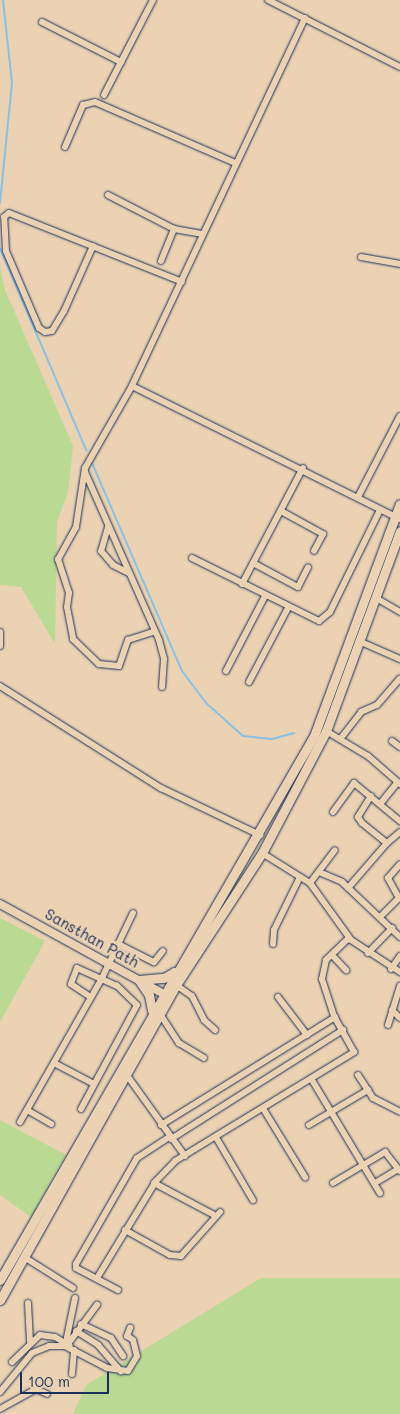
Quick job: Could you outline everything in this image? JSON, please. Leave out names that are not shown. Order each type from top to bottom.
[{"type":"main road","points":[[0,1280],[156,1013],[176,970],[260,835],[314,736],[397,518],[400,504]]},
{"type":"main road","points":[[166,995],[176,985],[262,853],[326,731],[361,642],[400,531]]},
{"type":"main road","points":[[0,1300],[126,1074],[156,1013],[151,1000],[139,980],[164,978],[176,970]]},
{"type":"street","points":[[104,95],[153,0]]},
{"type":"street","points":[[268,0],[400,67]]},
{"type":"street","points":[[155,631],[128,640],[124,660],[116,666],[99,664],[73,640],[67,607],[69,594],[58,559],[76,527],[85,468],[132,386],[304,18]]},
{"type":"street","points":[[42,22],[122,62]]},
{"type":"street","points":[[64,147],[83,105],[94,102],[235,163]]},
{"type":"street","points":[[108,195],[174,228],[202,234]]},
{"type":"street","points":[[93,246],[64,311],[52,332],[45,332],[40,328],[6,251],[4,217],[17,215],[182,282]]},
{"type":"street","points":[[161,261],[174,228]]},
{"type":"street","points":[[361,257],[400,264]]},
{"type":"street","points":[[132,386],[303,468],[397,518]]},
{"type":"street","points":[[358,498],[400,416]]},
{"type":"street","points":[[85,468],[108,527],[155,631],[164,658],[162,687]]},
{"type":"street","points":[[242,584],[303,468]]},
{"type":"street","points":[[192,558],[310,621],[324,619],[380,510]]},
{"type":"street","points":[[281,511],[323,534],[314,551]]},
{"type":"street","points":[[108,527],[101,550],[113,565],[129,573]]},
{"type":"street","points":[[253,563],[298,587],[308,566]]},
{"type":"street","points":[[226,671],[265,596]]},
{"type":"street","points":[[376,598],[400,612]]},
{"type":"street","points":[[249,682],[288,608]]},
{"type":"street","points":[[0,632],[0,646]]},
{"type":"street","points":[[361,642],[400,660]]},
{"type":"street","points":[[341,738],[361,712],[377,705],[400,679]]},
{"type":"street","points":[[0,686],[161,788],[260,835]]},
{"type":"street","points":[[326,731],[341,738],[399,783],[380,804]]},
{"type":"street","points":[[392,741],[400,747]]},
{"type":"street","points":[[333,812],[354,783],[400,821]]},
{"type":"street","points":[[371,796],[358,817],[387,843]]},
{"type":"street","points":[[348,888],[387,843],[400,832]]},
{"type":"street","points":[[310,883],[335,850]]},
{"type":"street","points":[[262,853],[310,883],[349,938],[391,969],[400,972]]},
{"type":"street","points":[[380,916],[399,897],[388,878],[400,864]]},
{"type":"street","points":[[319,872],[348,888],[380,916],[400,937]]},
{"type":"street","points":[[273,944],[274,930],[300,877]]},
{"type":"street","name":"Sansthan Path","points":[[0,904],[166,995]]},
{"type":"street","points":[[20,1122],[120,945],[133,913]]},
{"type":"street","points":[[368,953],[392,928]]},
{"type":"street","points":[[97,1278],[154,1183],[185,1156],[217,1139],[354,1052],[335,1017],[322,980],[332,954],[349,938]]},
{"type":"street","points":[[120,945],[154,962],[163,951]]},
{"type":"street","points":[[332,954],[346,970]]},
{"type":"street","points":[[391,969],[400,956]]},
{"type":"street","points":[[80,1109],[136,1004],[127,992],[82,966],[74,972],[71,984],[90,997]]},
{"type":"street","points":[[176,985],[192,996],[204,1020],[214,1030]]},
{"type":"street","points":[[388,1025],[400,986]]},
{"type":"street","points":[[278,997],[307,1035]]},
{"type":"street","points":[[392,1010],[400,1018]]},
{"type":"street","points":[[156,1013],[178,1043],[204,1058]]},
{"type":"street","points":[[161,1125],[335,1017]]},
{"type":"street","points":[[118,1290],[76,1264],[137,1158],[343,1030]]},
{"type":"street","points":[[54,1063],[94,1084]]},
{"type":"street","points":[[126,1074],[170,1138],[185,1156]]},
{"type":"street","points":[[358,1075],[368,1090],[400,1112]]},
{"type":"street","points":[[312,1080],[380,1193]]},
{"type":"street","points":[[309,1125],[368,1090]]},
{"type":"street","points":[[26,1110],[51,1124]]},
{"type":"street","points":[[264,1110],[305,1177]]},
{"type":"street","points":[[217,1139],[254,1200]]},
{"type":"street","points":[[334,1184],[363,1164],[387,1152],[399,1170],[375,1183]]},
{"type":"street","points":[[125,1230],[170,1255],[181,1256],[218,1214],[154,1183]]},
{"type":"street","points":[[24,1257],[73,1288]]},
{"type":"street","points":[[72,1374],[70,1346],[75,1298]]},
{"type":"street","points":[[28,1303],[30,1341]]},
{"type":"street","points":[[70,1346],[76,1331],[98,1305]]},
{"type":"street","points":[[81,1324],[111,1338],[123,1356]]},
{"type":"street","points":[[12,1362],[30,1341],[47,1335],[121,1372],[128,1370],[137,1358],[133,1340],[127,1336],[130,1328]]},
{"type":"street","points":[[76,1331],[98,1345],[121,1372]]},
{"type":"street","points":[[0,1392],[37,1350],[57,1345],[70,1346]]},
{"type":"street","points":[[0,1409],[36,1389],[48,1394]]},
{"type":"green space","points":[[0,266],[5,290],[73,446],[68,492],[57,522],[55,644],[21,587],[0,585]]},
{"type":"green space","points":[[0,918],[45,941],[0,1022]]},
{"type":"green space","points":[[0,1120],[66,1155],[31,1217],[0,1195]]},
{"type":"green space","points":[[261,1278],[400,1278],[400,1414],[73,1414],[86,1385]]},
{"type":"waterway","points":[[0,203],[12,83],[3,0]]},
{"type":"waterway","points":[[0,248],[86,450]]},
{"type":"waterway","points":[[92,463],[182,671],[205,702],[243,736],[272,739],[294,733]]}]
